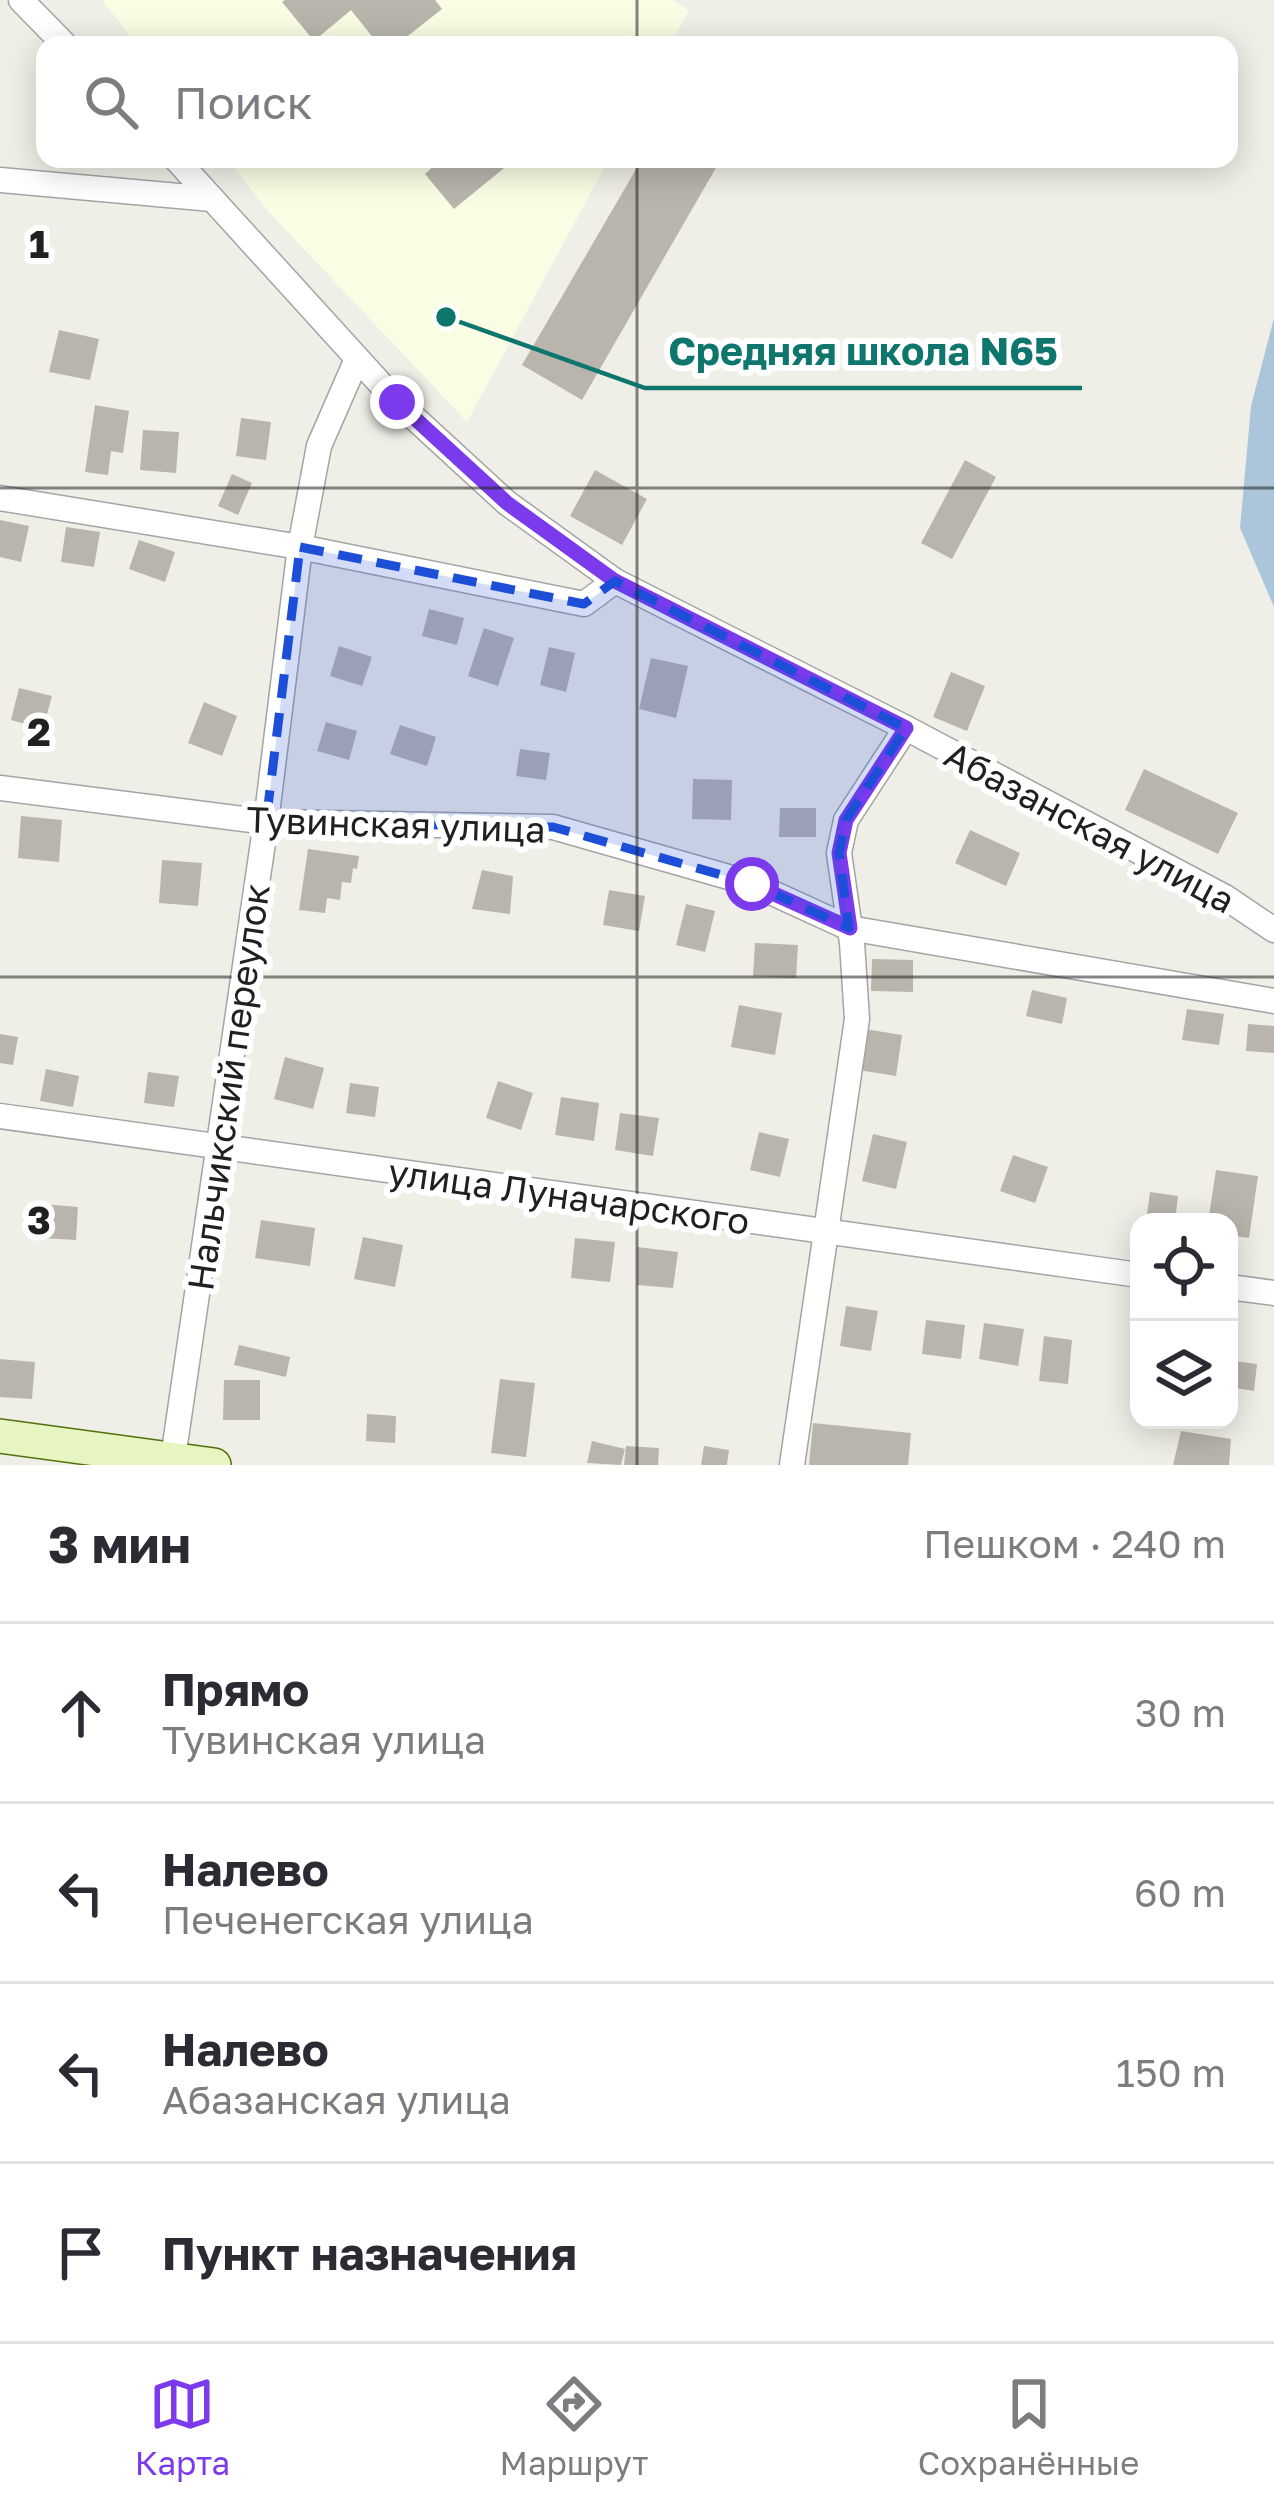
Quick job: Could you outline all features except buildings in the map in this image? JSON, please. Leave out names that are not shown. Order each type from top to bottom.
[{"type":"main road","points":[[0,1436],[214,1465]]},
{"type":"street","points":[[22,0],[56,36]]},
{"type":"street","name":"Абазанская улица","points":[[184,168],[397,402],[507,503],[615,581],[906,728],[1225,897],[1274,930]]},
{"type":"street","points":[[0,180],[212,199]]},
{"type":"street","name":"Нальчикский переулок","points":[[173,1462],[266,822],[300,547],[319,446],[357,359]]},
{"type":"street","points":[[0,498],[300,547],[584,604],[615,581]]},
{"type":"street","points":[[792,1465],[857,1019],[839,853],[846,820],[906,728]]},
{"type":"street","name":"Тувинская улица","points":[[0,788],[266,822],[553,827],[752,884],[850,928],[1274,1000]]},
{"type":"street","name":"улица Луначарского","points":[[0,1116],[1130,1273]]},
{"type":"street","points":[[1238,1288],[1274,1293]]},
{"type":"highlighted area","points":[[300,547],[584,604],[615,581],[906,728],[846,820],[839,853],[849,928],[753,884],[553,827],[266,822]]},
{"type":"shaded area","points":[[102,0],[672,0],[689,10],[675,36],[130,36]]},
{"type":"shaded area","points":[[234,168],[604,168],[467,422],[269,212]]},
{"type":"water","points":[[1274,318],[1274,607],[1240,528],[1251,406]]},
{"type":"place","name":"Средняя школа N65","points":[[446,317]]},
{"type":"route","points":[[397,402],[507,503],[615,581],[906,728],[846,820],[839,853],[850,928],[752,884]]}]
